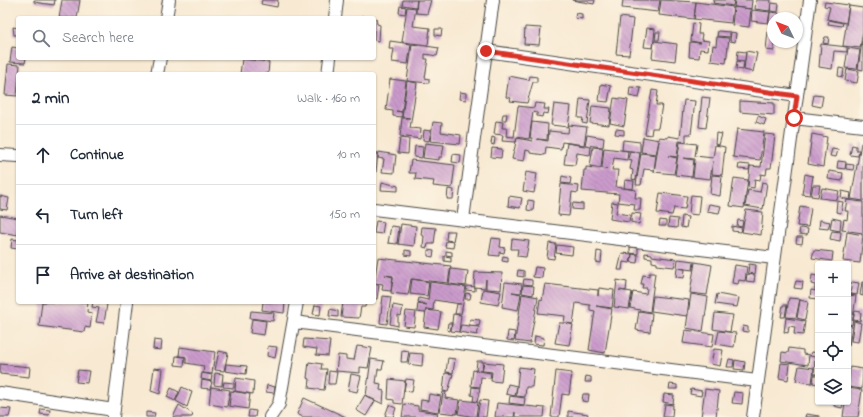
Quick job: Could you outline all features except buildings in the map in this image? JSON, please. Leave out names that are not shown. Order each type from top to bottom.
[{"type":"street","points":[[166,16],[169,0]]},
{"type":"street","points":[[335,16],[337,0]]},
{"type":"street","points":[[463,219],[493,0]]},
{"type":"street","points":[[753,417],[810,0]]},
{"type":"street","points":[[486,51],[797,96]]},
{"type":"street","points":[[157,72],[160,60]]},
{"type":"street","points":[[328,72],[330,60]]},
{"type":"street","points":[[794,118],[863,126]]},
{"type":"street","points":[[0,155],[16,156]]},
{"type":"street","points":[[376,209],[774,258]]},
{"type":"street","points":[[0,393],[114,413],[127,304]]},
{"type":"street","points":[[270,417],[279,404],[297,304]]},
{"type":"street","points":[[294,322],[757,381]]},
{"type":"route","points":[[486,51],[797,96],[794,118]]}]
